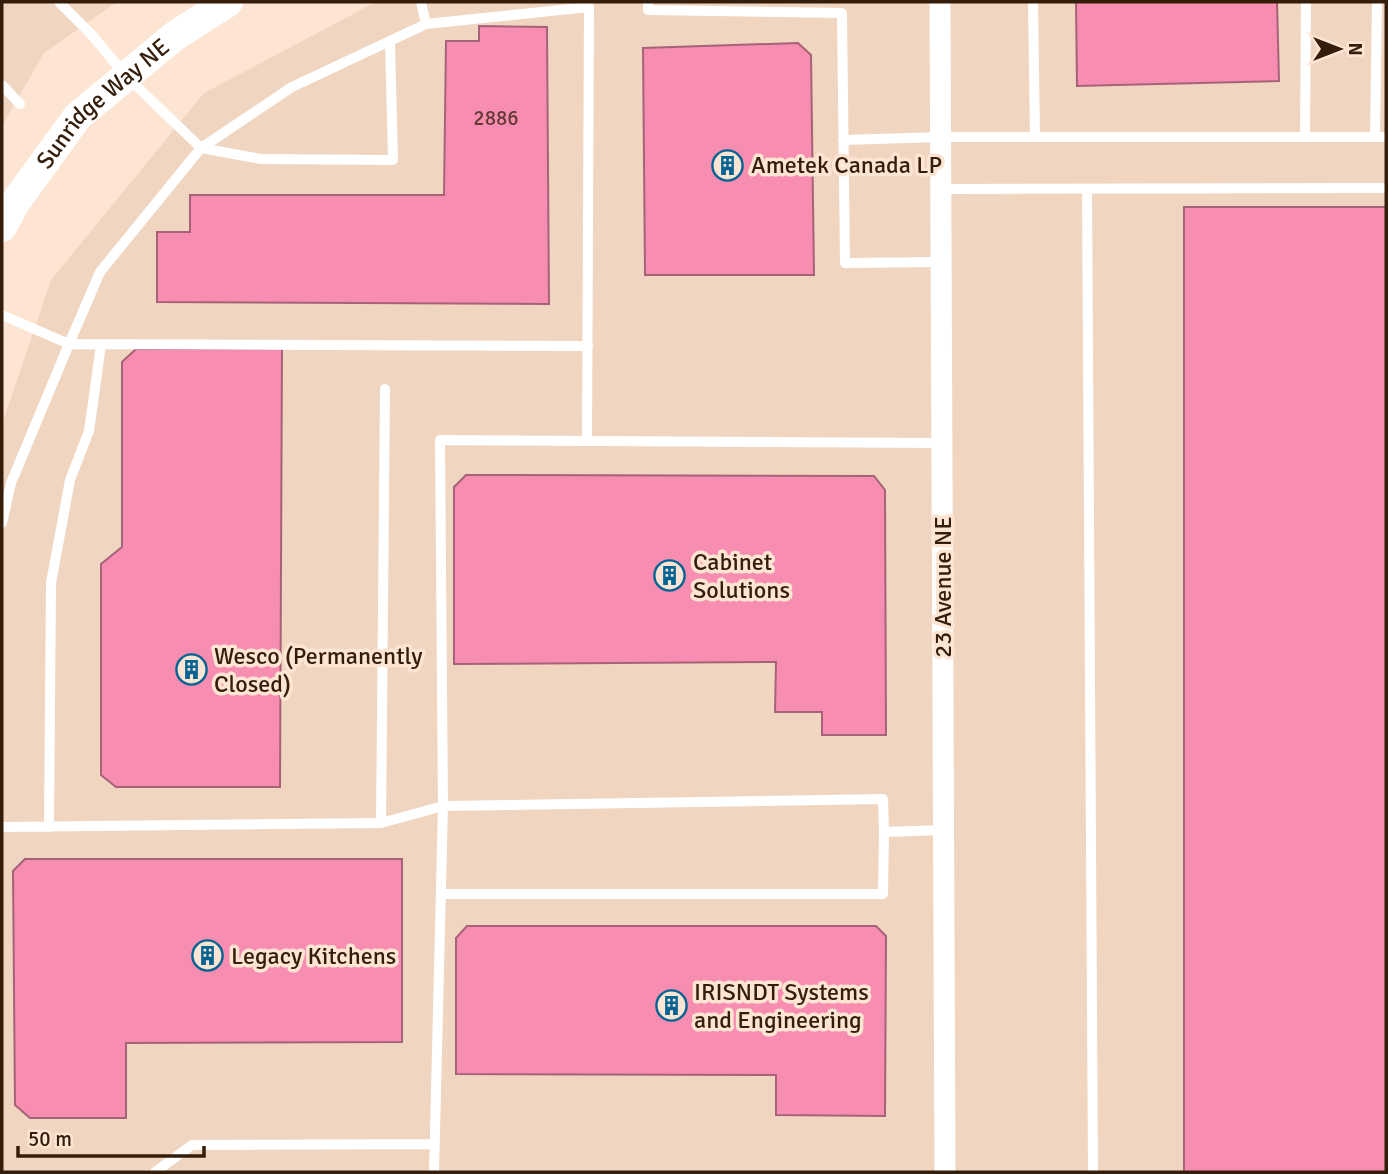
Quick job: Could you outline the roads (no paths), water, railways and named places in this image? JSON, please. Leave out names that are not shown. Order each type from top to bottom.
[{"type":"street","name":"Sunridge Way NE","points":[[2,228],[14,204],[78,116],[176,34],[228,2]]},
{"type":"street","name":"23 Avenue NE","points":[[940,2],[945,1172]]},
{"type":"lane","points":[[59,2],[127,76],[201,148],[261,159],[393,160],[390,42]]},
{"type":"lane","points":[[421,2],[426,24]]},
{"type":"lane","points":[[648,2],[648,10],[842,13],[845,263],[941,262]]},
{"type":"lane","points":[[1033,2],[1035,138]]},
{"type":"lane","points":[[1305,138],[1306,2]]},
{"type":"lane","points":[[843,140],[1381,138],[1377,2]]},
{"type":"lane","points":[[2,523],[11,483],[100,272],[201,148],[292,87],[426,24],[589,7],[587,441]]},
{"type":"lane","points":[[2,85],[20,104]]},
{"type":"lane","points":[[941,189],[1386,188]]},
{"type":"lane","points":[[1087,189],[1093,1172]]},
{"type":"lane","points":[[2,316],[69,344],[588,346]]},
{"type":"lane","points":[[49,827],[51,583],[70,480],[89,431],[101,345]]},
{"type":"lane","points":[[381,823],[385,390]]},
{"type":"lane","points":[[434,1172],[443,806],[440,440],[942,443]]},
{"type":"lane","points":[[2,827],[381,823],[443,806],[883,799],[883,894],[440,894]]},
{"type":"lane","points":[[884,832],[944,831]]},
{"type":"lane","points":[[155,1172],[192,1145],[435,1144]]},
{"type":"place","name":"Ametek Canada LP","points":[[728,165]]},
{"type":"place","name":"Cabinet Solutions","points":[[670,576]]},
{"type":"place","name":"Wesco (Permanently Closed)","points":[[191,670]]},
{"type":"place","name":"Legacy Kitchens","points":[[208,956]]},
{"type":"place","name":"IRISNDT Systems and Engineering","points":[[671,1006]]}]
